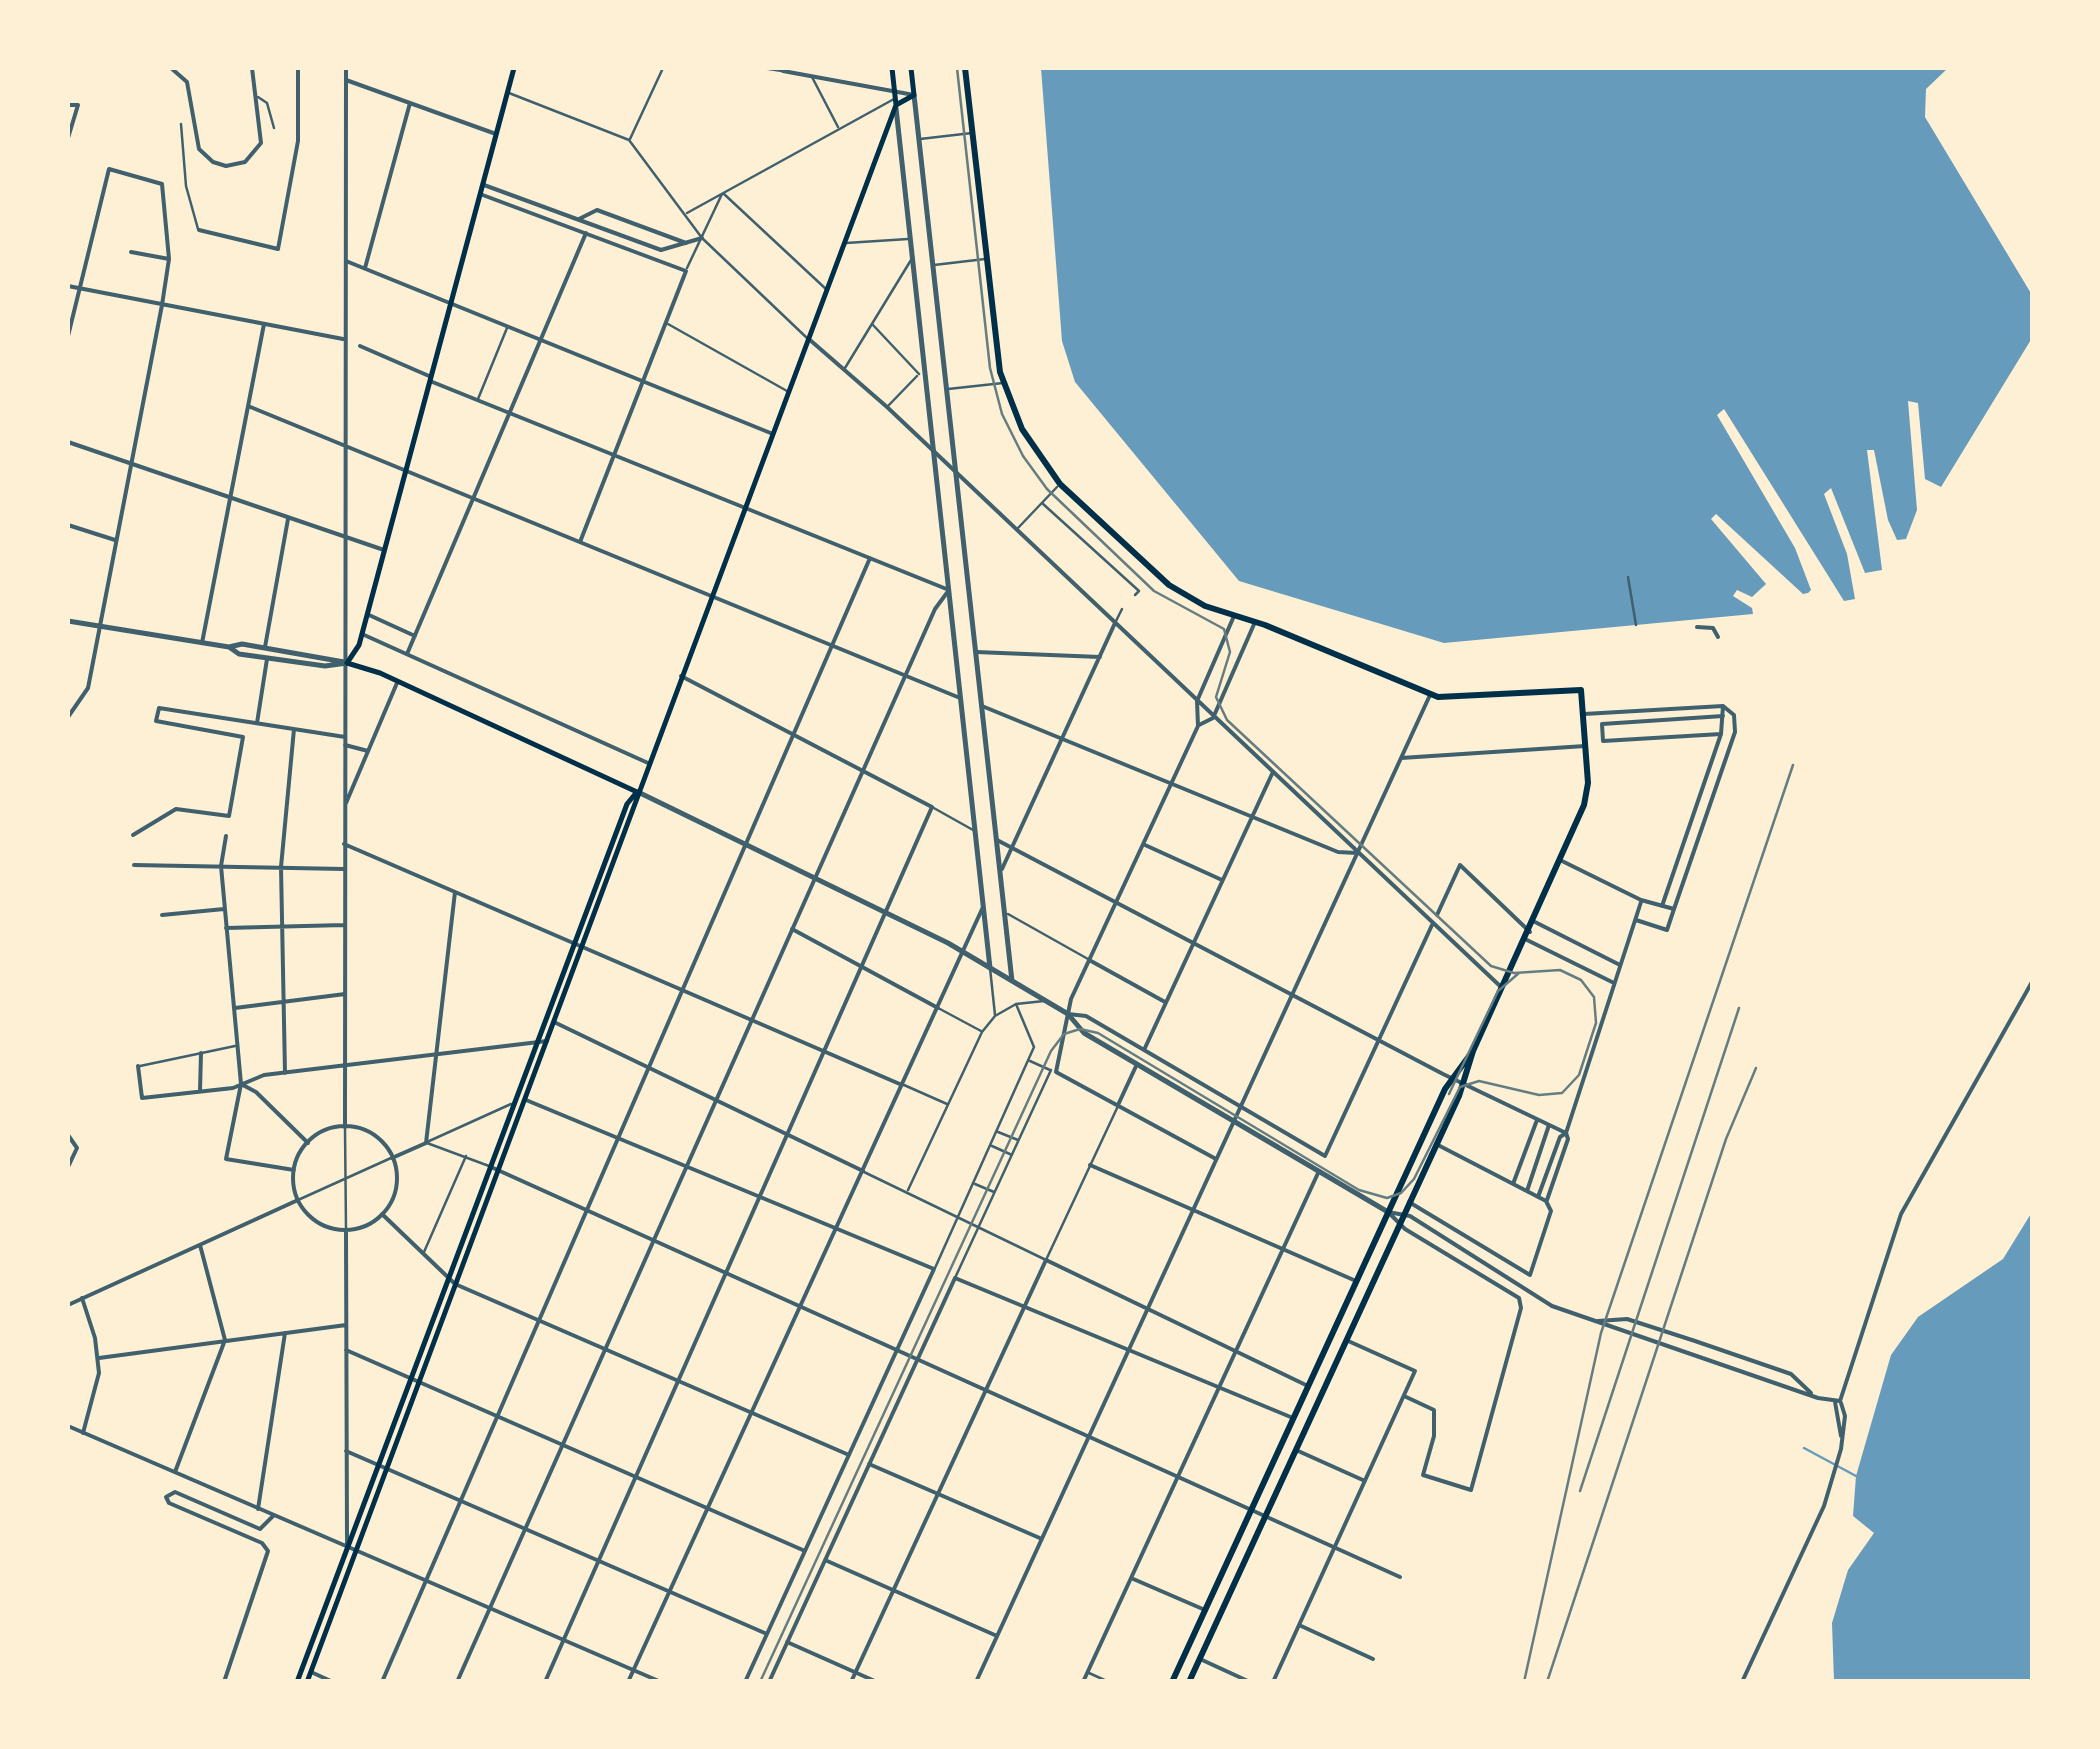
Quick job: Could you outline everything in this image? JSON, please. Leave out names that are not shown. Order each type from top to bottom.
[{"type":"main road","points":[[514,68],[362,634],[347,664],[398,681],[637,792]]},
{"type":"main road","points":[[307,1682],[356,1552],[449,1278],[525,1100],[627,804],[637,792],[827,290],[895,98],[892,68]]},
{"type":"main road","points":[[895,98],[914,95],[911,68]]},
{"type":"main road","points":[[965,68],[1003,384],[1030,444],[1060,484],[1176,591],[1430,695],[1466,698],[1581,690],[1586,800],[1529,936],[1473,1051],[1436,1144],[1189,1682]]},
{"type":"main road","points":[[415,1380],[456,1284],[516,1102],[578,945]]},
{"type":"main road","points":[[1172,1682],[1450,1078],[1473,1051]]},
{"type":"main road","points":[[297,1682],[383,1466]]},
{"type":"street","points":[[171,68],[186,82],[199,148],[219,165],[245,162],[259,149],[262,131],[252,68]]},
{"type":"street","points":[[182,124],[186,186],[199,230],[278,249],[296,154],[298,68]]},
{"type":"street","points":[[346,68],[347,1549]]},
{"type":"street","points":[[629,140],[662,68]]},
{"type":"street","points":[[762,68],[783,69],[895,98]]},
{"type":"street","points":[[812,76],[839,129]]},
{"type":"street","points":[[346,80],[496,134]]},
{"type":"street","points":[[508,92],[629,140],[702,238],[808,339],[887,407],[1503,989]]},
{"type":"street","points":[[684,215],[895,98],[914,95],[1012,981]]},
{"type":"street","points":[[257,96],[268,104],[274,128]]},
{"type":"street","points":[[895,98],[922,374],[934,452],[995,1016]]},
{"type":"street","points":[[365,268],[410,103]]},
{"type":"street","points":[[68,105],[78,105],[68,138]]},
{"type":"street","points":[[918,139],[972,133]]},
{"type":"street","points":[[68,336],[109,169],[162,184],[169,259],[162,305],[88,688],[68,715]]},
{"type":"street","points":[[482,184],[660,250],[702,238]]},
{"type":"street","points":[[580,542],[665,322],[722,193]]},
{"type":"street","points":[[722,193],[827,290]]},
{"type":"street","points":[[480,194],[686,271]]},
{"type":"street","points":[[578,219],[597,210],[686,243]]},
{"type":"street","points":[[407,654],[586,233]]},
{"type":"street","points":[[844,243],[910,239]]},
{"type":"street","points":[[131,252],[169,259]]},
{"type":"street","points":[[844,370],[912,258]]},
{"type":"street","points":[[345,260],[773,434]]},
{"type":"street","points":[[932,265],[986,260]]},
{"type":"street","points":[[68,286],[344,340],[478,400],[949,590]]},
{"type":"street","points":[[665,322],[788,392]]},
{"type":"street","points":[[202,644],[264,324]]},
{"type":"street","points":[[872,324],[922,374]]},
{"type":"street","points":[[478,400],[508,326]]},
{"type":"street","points":[[887,407],[922,374]]},
{"type":"street","points":[[946,389],[1003,384]]},
{"type":"street","points":[[248,406],[960,698]]},
{"type":"street","points":[[68,442],[384,550]]},
{"type":"street","points":[[1017,529],[1060,484]]},
{"type":"street","points":[[1042,502],[1139,591],[1135,595]]},
{"type":"street","points":[[265,647],[288,518]]},
{"type":"street","points":[[68,524],[116,540]]},
{"type":"street","points":[[382,1682],[870,558]]},
{"type":"street","points":[[1628,577],[1636,625]]},
{"type":"street","points":[[457,1682],[906,675],[949,590]]},
{"type":"street","points":[[1000,873],[1122,609]]},
{"type":"street","points":[[367,614],[414,636]]},
{"type":"street","points":[[769,1682],[1053,1071],[1068,1014],[1089,960],[1198,726],[1198,700],[1234,616]]},
{"type":"street","points":[[68,621],[202,644],[265,647],[347,664]]},
{"type":"street","points":[[1198,726],[1213,718],[1256,622]]},
{"type":"street","points":[[1696,627],[1713,628],[1718,637]]},
{"type":"street","points":[[362,634],[648,763]]},
{"type":"street","points":[[230,647],[239,654],[325,666],[347,664]]},
{"type":"street","points":[[976,652],[1100,657]]},
{"type":"street","points":[[258,723],[268,657]]},
{"type":"street","points":[[682,676],[975,831]]},
{"type":"street","points":[[344,807],[398,681]]},
{"type":"street","points":[[976,1682],[1430,695]]},
{"type":"street","points":[[982,706],[1338,852],[1357,853]]},
{"type":"street","points":[[1583,714],[1724,706]]},
{"type":"street","points":[[1662,906],[1721,734],[1724,706]]},
{"type":"street","points":[[1634,919],[1667,930],[1734,737],[1735,719],[1724,706]]},
{"type":"street","points":[[133,835],[176,809],[229,816],[243,737],[156,721],[158,708],[346,737]]},
{"type":"street","points":[[1721,734],[1603,742],[1602,724],[1724,716]]},
{"type":"street","points":[[285,1072],[281,868],[294,729]]},
{"type":"street","points":[[345,746],[368,751]]},
{"type":"street","points":[[1401,758],[1585,746]]},
{"type":"street","points":[[1144,1050],[1272,774]]},
{"type":"street","points":[[637,792],[887,910],[963,952],[1068,1014],[1084,1033],[1388,1212],[1399,1224],[1519,1300],[1470,1490],[1424,1476],[1434,1436],[1434,1410],[1404,1396]]},
{"type":"street","points":[[544,1682],[932,807]]},
{"type":"street","points":[[226,836],[221,866],[241,1084],[226,1158],[294,1170]]},
{"type":"street","points":[[996,840],[1450,1078],[1566,1134]]},
{"type":"street","points":[[344,844],[948,1104]]},
{"type":"street","points":[[1143,844],[1222,880]]},
{"type":"street","points":[[1560,860],[1642,900],[1674,909]]},
{"type":"street","points":[[134,865],[344,869]]},
{"type":"street","points":[[1437,915],[1460,865],[1529,936],[1612,982]]},
{"type":"street","points":[[426,1143],[455,892]]},
{"type":"street","points":[[1546,1202],[1568,1140],[1566,1134],[1612,982],[1642,900]]},
{"type":"street","points":[[628,1682],[983,906]]},
{"type":"street","points":[[162,915],[224,909]]},
{"type":"street","points":[[1004,912],[1165,1002]]},
{"type":"street","points":[[1535,922],[1618,964]]},
{"type":"street","points":[[226,928],[344,924]]},
{"type":"street","points":[[1068,1014],[1086,1016],[1326,1156],[1433,924]]},
{"type":"street","points":[[792,929],[982,1032]]},
{"type":"street","points":[[1742,1682],[1824,1506],[1841,1449],[1845,1416],[1838,1401],[1901,1214],[2032,982]]},
{"type":"street","points":[[234,1008],[344,994]]},
{"type":"street","points":[[907,1192],[982,1032],[995,1016],[1016,1004],[1046,1001]]},
{"type":"street","points":[[745,1682],[1034,1048],[1016,1004]]},
{"type":"street","points":[[554,1022],[1308,1386]]},
{"type":"street","points":[[237,1046],[138,1066],[142,1098],[241,1084],[285,1072],[547,1041]]},
{"type":"street","points":[[200,1091],[201,1053]]},
{"type":"street","points":[[1028,1060],[1216,1160]]},
{"type":"street","points":[[851,1682],[1137,1064]]},
{"type":"street","points":[[241,1084],[256,1092],[308,1143]]},
{"type":"street","points":[[68,1305],[525,1100],[934,1269]]},
{"type":"street","points":[[1513,1184],[1537,1120]]},
{"type":"street","points":[[1527,1191],[1549,1126]]},
{"type":"street","points":[[345,1127],[373,1136],[392,1158],[395,1192],[382,1214],[362,1227],[346,1230],[314,1220],[298,1200],[294,1170],[308,1143],[325,1131],[345,1127]]},
{"type":"street","points":[[997,1131],[1018,1140]]},
{"type":"street","points":[[1538,1197],[1560,1136],[1566,1134]]},
{"type":"street","points":[[68,1135],[77,1148],[68,1167]]},
{"type":"street","points":[[426,1143],[466,1156],[1400,1577]]},
{"type":"street","points":[[1409,1202],[1530,1275],[1551,1210],[1546,1202],[1436,1144]]},
{"type":"street","points":[[990,1145],[1012,1155]]},
{"type":"street","points":[[424,1254],[466,1156]]},
{"type":"street","points":[[1090,1165],[1356,1281]]},
{"type":"street","points":[[1084,1682],[1319,1171]]},
{"type":"street","points":[[974,1183],[994,1192]]},
{"type":"street","points":[[1388,1212],[1404,1213],[1491,1264],[1542,1301],[1820,1399],[1838,1401]]},
{"type":"street","points":[[382,1214],[456,1284],[849,1455]]},
{"type":"street","points":[[175,1472],[225,1340],[200,1245]]},
{"type":"street","points":[[955,1278],[1294,1418]]},
{"type":"street","points":[[82,1298],[99,1358],[96,1396],[83,1433]]},
{"type":"street","points":[[1593,1321],[1627,1319],[1791,1374],[1820,1399]]},
{"type":"street","points":[[99,1358],[346,1325]]},
{"type":"street","points":[[258,1510],[285,1332]]},
{"type":"street","points":[[1273,1682],[1415,1372],[1346,1340]]},
{"type":"street","points":[[346,1350],[805,1551]]},
{"type":"street","points":[[68,1426],[661,1682]]},
{"type":"street","points":[[1296,1450],[1365,1481]]},
{"type":"street","points":[[346,1451],[767,1634]]},
{"type":"street","points":[[869,1464],[1042,1539]]},
{"type":"street","points":[[224,1682],[268,1552],[262,1543],[169,1504],[166,1498],[175,1492],[260,1529],[274,1516]]},
{"type":"street","points":[[825,1560],[997,1636]]},
{"type":"street","points":[[1131,1578],[1205,1610]]},
{"type":"street","points":[[1299,1625],[1373,1659]]},
{"type":"street","points":[[787,1642],[877,1682]]},
{"type":"street","points":[[1199,1658],[1250,1682]]},
{"type":"street","points":[[311,1672],[333,1682]]},
{"type":"street","points":[[1088,1672],[1109,1682]]},
{"type":"water","points":[[1041,68],[1948,68],[1926,89],[1925,117],[2032,295],[2032,338],[1941,487],[1925,479],[1918,403],[1908,401],[1917,510],[1906,539],[1897,540],[1888,520],[1874,450],[1867,450],[1882,570],[1865,573],[1831,488],[1824,494],[1847,554],[1855,599],[1844,601],[1724,409],[1717,415],[1795,548],[1811,590],[1808,593],[1803,594],[1716,514],[1711,519],[1766,584],[1752,597],[1737,590],[1733,596],[1752,608],[1753,614],[1444,643],[1239,581],[1075,382],[1062,341]]},
{"type":"water","points":[[2032,1212],[2032,1681],[1834,1681],[1832,1623],[1848,1570],[1874,1533],[1853,1516],[1856,1476],[1891,1355],[1918,1317],[2003,1259]]},
{"type":"waterway","points":[[1804,1448],[1856,1476]]},
{"type":"tram line","points":[[760,1682],[1051,1051],[1064,1034],[1080,1029],[1098,1033],[1359,1190],[1387,1198],[1401,1193],[1414,1179],[1460,1087],[1479,1081],[1539,1095],[1562,1093],[1579,1075],[1596,1023],[1594,997],[1581,980],[1560,970],[1514,973],[1491,966],[1227,720],[1216,697],[1230,652],[1224,629],[1154,591],[1047,489],[1023,456],[1002,414],[990,368],[957,68]]},
{"type":"tram line","points":[[1449,1094],[1498,991],[1519,973]]},
{"type":"railway","points":[[1524,1682],[1601,1333],[1793,765]]},
{"type":"railway","points":[[1580,1491],[1739,1008]]},
{"type":"railway","points":[[1547,1682],[1726,1139],[1756,1068]]}]
